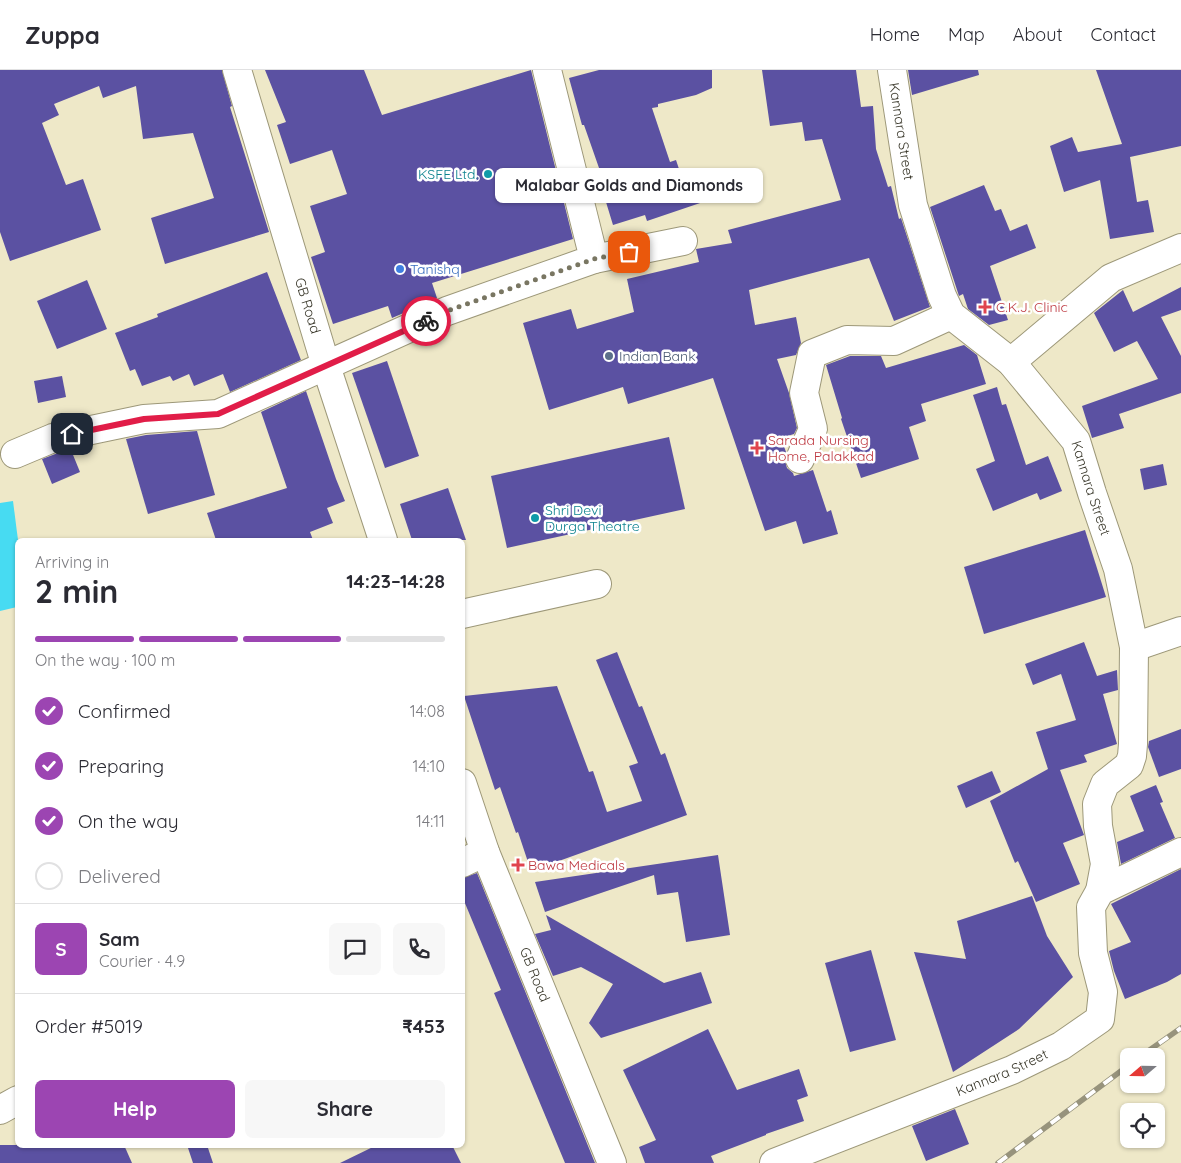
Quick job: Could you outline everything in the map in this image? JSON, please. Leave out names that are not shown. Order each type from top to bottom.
[{"type":"street","name":"GB Road","points":[[237,70],[326,366],[382,538]]},
{"type":"street","points":[[547,70],[594,259]]},
{"type":"street","name":"Kannara Street","points":[[774,1163],[1012,1070],[1061,1046],[1100,1019],[1103,992],[1093,954],[1091,907],[1100,891],[1105,864],[1098,826],[1097,804],[1105,784],[1129,765],[1132,756],[1134,648],[1118,569],[1076,441],[1011,362],[951,315],[942,296],[913,205],[892,70]]},
{"type":"street","points":[[15,454],[53,438],[144,419],[218,414],[447,311],[594,259],[683,242]]},
{"type":"street","points":[[1011,362],[1111,278],[1181,248]]},
{"type":"street","points":[[800,459],[813,429],[804,393],[812,354],[847,340],[894,341],[951,315]]},
{"type":"street","points":[[465,613],[597,584]]},
{"type":"street","points":[[1134,648],[1181,631]]},
{"type":"street","name":"GB Road","points":[[465,802],[474,857],[612,1163]]},
{"type":"street","points":[[1100,891],[1181,852]]},
{"type":"street","points":[[0,1110],[15,1102]]},
{"type":"water","points":[[13,501],[18,538],[15,538],[15,607],[0,611],[0,503]]},
{"type":"building","points":[[0,70],[222,70],[232,106],[230,107],[269,232],[165,264],[151,218],[214,198],[193,133],[143,139],[136,86],[103,98],[99,86],[54,104],[59,115],[42,123],[66,185],[83,179],[101,230],[10,261],[0,232]]},
{"type":"building","points":[[265,70],[364,70],[382,115],[531,70],[573,239],[432,283],[437,298],[392,318],[388,306],[333,324],[311,257],[325,252],[310,206],[347,194],[332,150],[290,164],[277,125],[286,122]]},
{"type":"building","points":[[599,70],[712,70],[712,88],[696,95],[658,104],[658,107],[652,108],[670,162],[676,160],[682,178],[699,172],[709,200],[647,221],[645,215],[613,225],[602,189],[606,188],[584,125],[582,125],[569,78]]},
{"type":"building","points":[[762,70],[856,70],[861,107],[873,106],[876,149],[888,187],[891,186],[899,219],[901,218],[930,307],[894,321],[869,258],[749,290],[755,325],[796,317],[801,343],[796,355],[777,359],[789,393],[797,428],[794,434],[781,438],[786,452],[785,461],[787,468],[794,476],[813,470],[827,512],[831,510],[838,534],[803,544],[796,521],[765,531],[713,378],[628,404],[623,387],[549,410],[523,323],[571,309],[577,329],[634,312],[627,279],[699,262],[696,249],[732,243],[728,230],[841,200],[822,139],[805,141],[802,122],[770,126]]},
{"type":"building","points":[[908,70],[978,70],[979,75],[912,95]]},
{"type":"building","points":[[1096,70],[1181,70],[1181,146],[1130,157],[1137,202],[1148,200],[1154,232],[1110,239],[1100,180],[1064,192],[1050,146],[1072,137],[1078,152],[1122,144]]},
{"type":"building","points":[[984,185],[995,211],[1001,209],[1010,231],[1027,224],[1036,248],[990,266],[1008,320],[989,325],[968,309],[963,294],[959,296],[930,207]]},
{"type":"building","points":[[267,272],[301,360],[230,392],[223,374],[194,386],[189,374],[173,381],[170,376],[142,386],[135,369],[130,371],[115,333],[158,317],[157,314]]},
{"type":"building","points":[[87,280],[107,329],[57,349],[37,301]]},
{"type":"building","points":[[1181,287],[1181,310],[1161,317],[1181,356],[1181,393],[1119,414],[1124,428],[1092,438],[1082,406],[1158,379],[1137,341],[1114,352],[1094,313],[1123,290],[1133,312]]},
{"type":"building","points":[[964,345],[977,355],[986,384],[921,404],[926,421],[909,427],[919,459],[861,478],[841,419],[826,365],[850,356],[881,356],[886,368]]},
{"type":"building","points":[[387,361],[419,456],[385,468],[352,373]]},
{"type":"building","points":[[62,376],[66,397],[38,403],[34,381]]},
{"type":"building","points":[[997,387],[1002,405],[1006,404],[1026,465],[1048,456],[1062,491],[1040,500],[1037,493],[993,511],[976,469],[995,461],[973,395]]},
{"type":"building","points":[[306,391],[345,501],[327,508],[333,523],[310,532],[312,538],[215,538],[207,513],[287,488],[261,412]]},
{"type":"building","points":[[197,431],[215,495],[148,514],[126,439],[146,435]]},
{"type":"building","points":[[669,437],[685,509],[507,548],[491,476]]},
{"type":"building","points":[[71,450],[80,472],[52,484],[42,459]]},
{"type":"building","points":[[1163,464],[1167,485],[1144,490],[1140,469]]},
{"type":"building","points":[[448,488],[466,540],[465,538],[411,538],[400,504]]},
{"type":"building","points":[[1085,530],[1106,597],[984,634],[964,567]]},
{"type":"building","points":[[1084,642],[1097,676],[1117,670],[1118,690],[1103,694],[1117,744],[1084,755],[1087,762],[1060,770],[1084,835],[1063,843],[1080,884],[1036,902],[1018,861],[1015,863],[990,801],[1048,769],[1036,732],[1076,720],[1061,674],[1033,685],[1025,664]]},
{"type":"building","points":[[617,652],[639,707],[642,706],[661,755],[665,753],[687,815],[531,871],[500,787],[495,790],[465,696],[557,686],[589,772],[593,771],[607,812],[642,801],[629,766],[638,763],[596,660]]},
{"type":"building","points":[[1181,729],[1181,769],[1159,777],[1148,747],[1149,741]]},
{"type":"building","points":[[992,771],[1001,792],[966,808],[957,786]]},
{"type":"building","points":[[1156,785],[1163,802],[1160,803],[1175,838],[1121,864],[1117,842],[1144,831],[1130,796]]},
{"type":"building","points":[[718,855],[730,935],[686,942],[678,892],[657,895],[654,875],[545,912],[535,882]]},
{"type":"building","points":[[1181,869],[1181,974],[1167,982],[1125,999],[1114,971],[1109,951],[1131,942],[1111,904]]},
{"type":"building","points":[[477,873],[595,1163],[565,1163],[494,993],[501,990],[465,903],[465,877]]},
{"type":"building","points":[[1032,896],[1047,936],[1073,977],[1019,1029],[953,1072],[914,952],[966,959],[957,921]]},
{"type":"building","points":[[546,915],[664,983],[701,972],[712,1003],[601,1038],[589,1023],[613,984],[581,967],[553,976],[535,934],[551,930]]},
{"type":"building","points":[[871,950],[896,1040],[850,1052],[825,963]]},
{"type":"building","points":[[708,1029],[737,1090],[799,1069],[808,1096],[797,1100],[804,1121],[711,1156],[714,1163],[645,1163],[639,1147],[656,1140],[623,1070]]},
{"type":"building","points":[[955,1109],[969,1144],[926,1161],[912,1126]]},
{"type":"building","points":[[0,1145],[15,1145],[15,1148],[125,1148],[132,1163],[0,1163]]},
{"type":"building","points":[[188,1148],[208,1148],[213,1163],[193,1163]]},
{"type":"building","points":[[371,1148],[454,1148],[461,1163],[340,1163]]},
{"type":"railway","points":[[1152,1048],[1181,1028]]},
{"type":"railway","points":[[998,1163],[1120,1072]]},
{"type":"way so far","points":[[426,321],[447,311],[594,259],[629,252]]},
{"type":"place","name":"KSFE Ltd.","points":[[488,174]]},
{"type":"place","name":"Malabar Golds and Diamonds","points":[[629,252]]},
{"type":"place","name":"Tanishq","points":[[400,269]]},
{"type":"place","name":"C.K.J. Clinic","points":[[985,307]]},
{"type":"place","name":"Indian Bank","points":[[609,356]]},
{"type":"place","name":"Sarada Nursing Home, Palakkad","points":[[757,448]]},
{"type":"place","name":"Shri Devi Durga Theatre","points":[[535,518]]},
{"type":"place","name":"Bawa Medicals","points":[[518,865]]},
{"type":"route","points":[[72,434],[144,419],[218,414],[426,321]]}]
